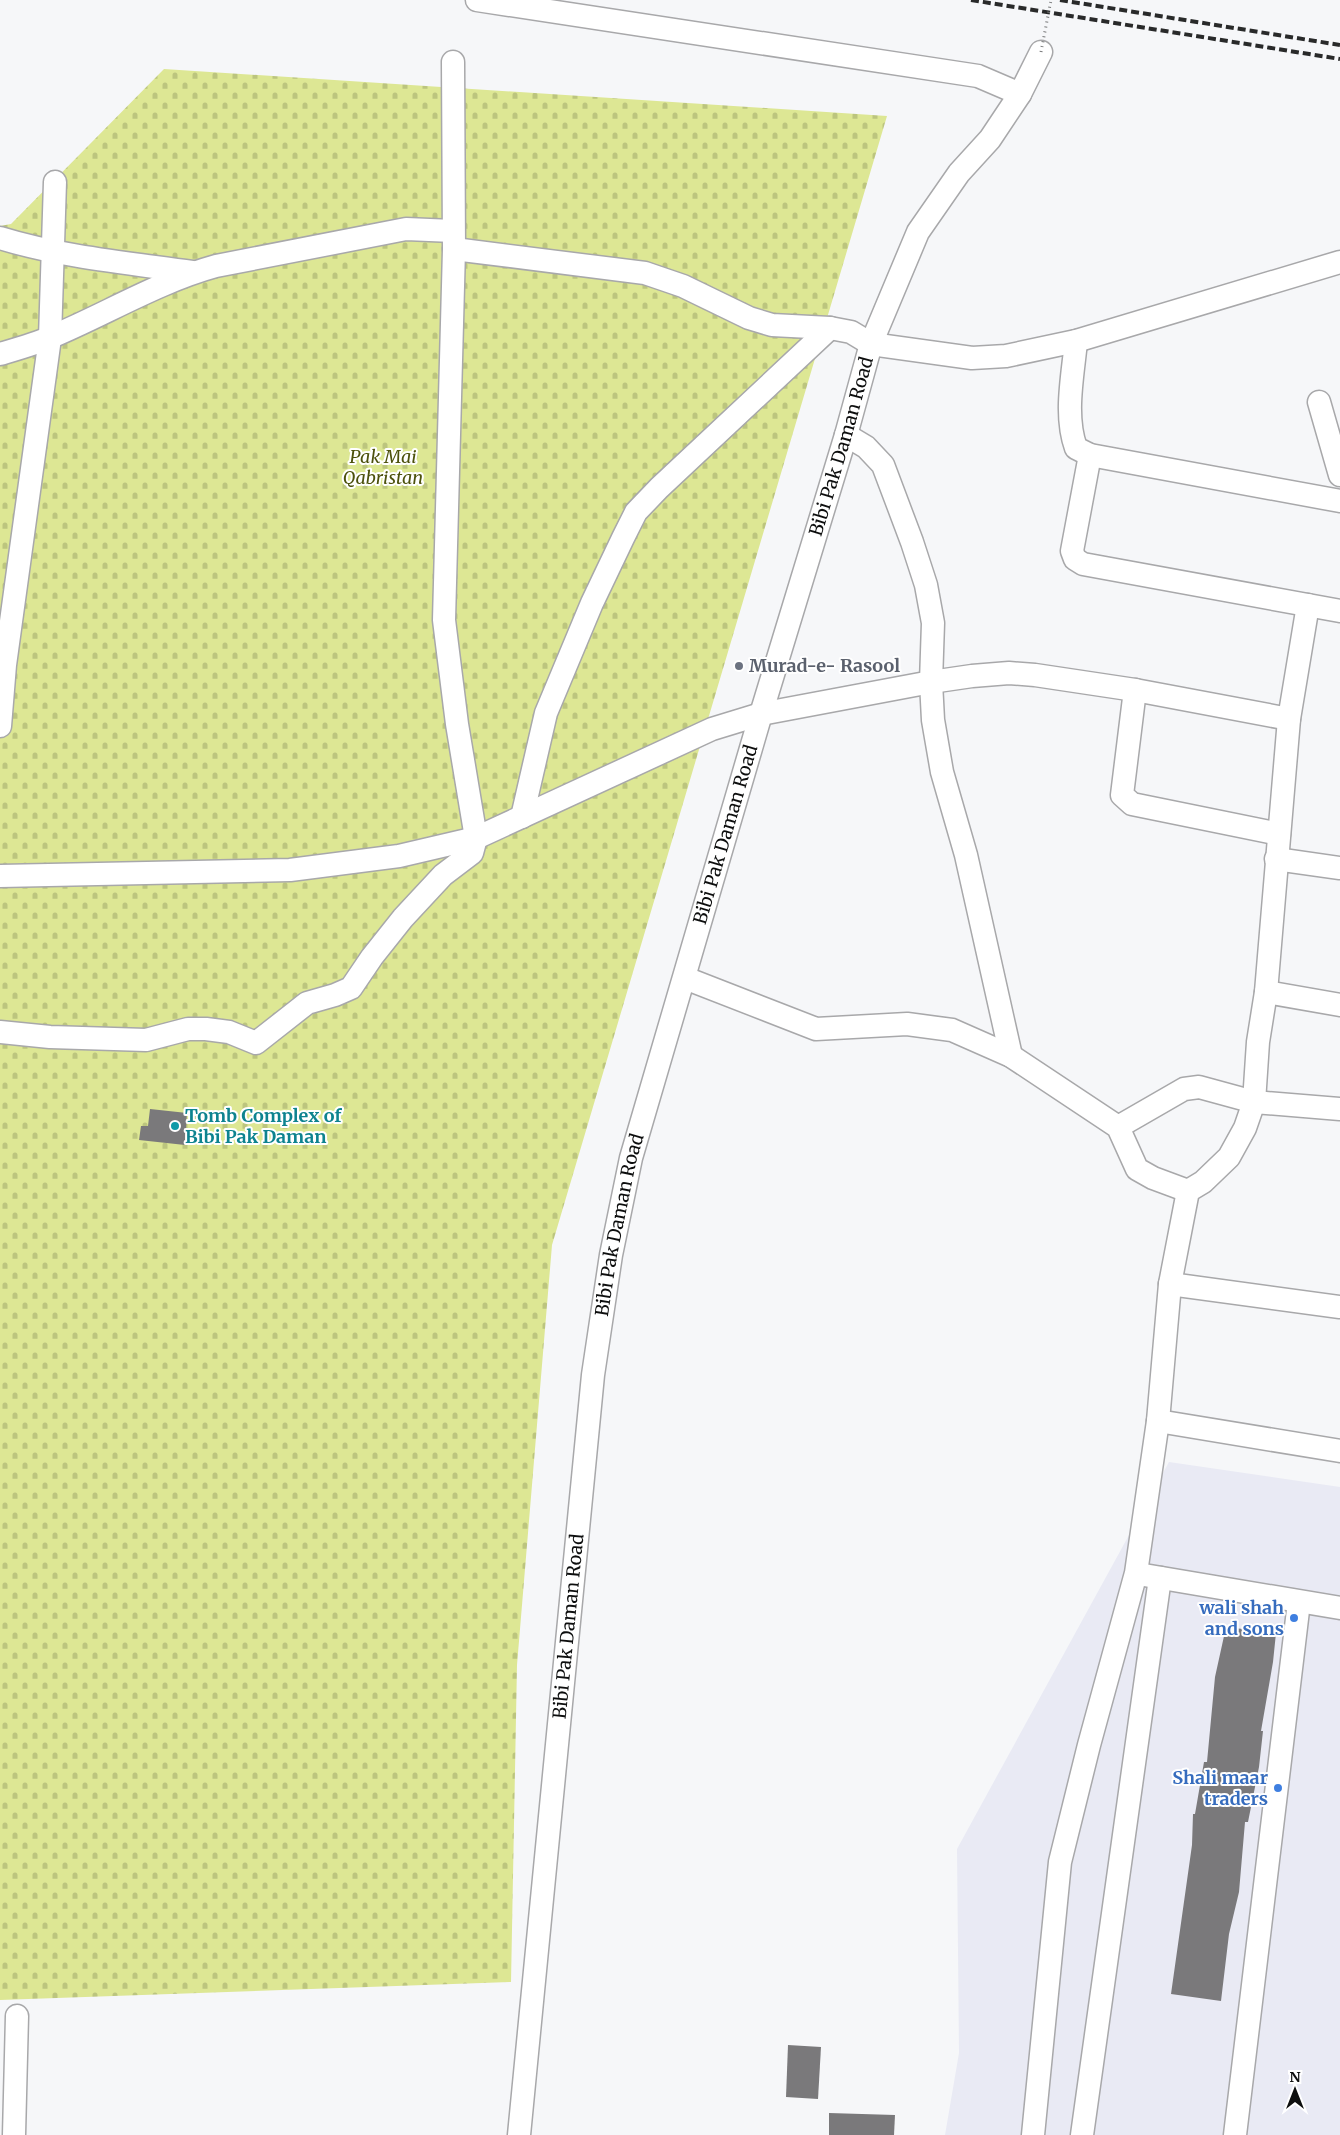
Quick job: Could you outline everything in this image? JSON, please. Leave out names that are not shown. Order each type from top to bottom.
[{"type":"street","points":[[477,0],[886,60],[978,76],[1020,94]]},
{"type":"street","name":"Bibi Pak Daman Road","points":[[519,2135],[594,1365],[611,1254],[631,1158],[761,714],[846,435],[871,344],[918,232],[959,173],[990,139],[1020,94],[1041,52]]},
{"type":"street","points":[[0,1032],[50,1037],[146,1040],[188,1029],[206,1029],[229,1032],[256,1043],[307,1003],[351,988],[372,957],[403,918],[443,875],[472,853],[476,838],[455,714],[444,620],[454,240],[453,62]]},
{"type":"street","points":[[0,726],[5,665],[50,338],[56,182]]},
{"type":"street","points":[[0,354],[50,338],[194,272],[216,266],[406,229],[454,240],[645,273],[683,286],[749,318],[772,325],[830,328],[851,332],[871,344],[972,358],[1006,356],[1076,341],[1340,262]]},
{"type":"street","points":[[0,238],[54,252],[194,272]]},
{"type":"street","points":[[522,818],[546,712],[592,603],[636,512],[659,488],[830,328]]},
{"type":"street","points":[[1076,341],[1070,410],[1071,435],[1076,448],[1090,455],[1340,501]]},
{"type":"street","points":[[1319,402],[1340,475]]},
{"type":"street","points":[[846,435],[866,447],[883,465],[926,585],[933,623],[931,682],[933,720],[942,772],[966,855],[1011,1056]]},
{"type":"street","points":[[1090,455],[1072,551],[1075,559],[1083,564],[1340,610]]},
{"type":"street","points":[[1033,2135],[1060,1862],[1136,1573],[1158,1421],[1170,1284],[1188,1191],[1203,1182],[1229,1158],[1245,1128],[1254,1102],[1258,1042],[1266,992],[1289,718],[1308,605]]},
{"type":"street","points":[[0,876],[290,870],[398,856],[476,838],[712,729],[761,714],[931,682],[1008,674],[1035,675],[1135,690],[1289,718]]},
{"type":"street","points":[[1135,690],[1122,795],[1132,804],[1279,834]]},
{"type":"street","points":[[1276,859],[1340,868]]},
{"type":"street","points":[[685,978],[816,1029],[907,1024],[952,1030],[1011,1056],[1118,1127],[1137,1169],[1153,1178],[1188,1191]]},
{"type":"street","points":[[1266,992],[1340,1005]]},
{"type":"street","points":[[1118,1127],[1184,1089],[1199,1087],[1254,1102],[1340,1109]]},
{"type":"street","points":[[1170,1284],[1340,1307]]},
{"type":"street","points":[[1158,1421],[1340,1451]]},
{"type":"street","points":[[1136,1573],[1340,1608]]},
{"type":"street","points":[[1082,2135],[1160,1578]]},
{"type":"street","points":[[1235,2135],[1298,1602]]},
{"type":"street","points":[[14,2135],[17,2016]]},
{"type":"path","points":[[1041,52],[1052,0]]},
{"type":"shaded area","points":[[1169,1462],[1340,1487],[1340,2135],[945,2135],[959,2053],[957,1849]]},
{"type":"green space","name":"Pak Mai Qabristan","points":[[164,69],[887,116],[552,1245],[517,1665],[511,1982],[0,2000],[0,226],[11,224]]},
{"type":"building","points":[[150,1109],[187,1113],[185,1145],[139,1140],[141,1126],[148,1126]]},
{"type":"building","points":[[1226,1627],[1276,1633],[1261,1731],[1263,1731],[1259,1767],[1248,1822],[1245,1822],[1239,1892],[1229,1934],[1221,2001],[1171,1994],[1192,1845],[1193,1814],[1195,1814],[1204,1762],[1207,1762],[1215,1677]]},
{"type":"building","points":[[788,2045],[821,2047],[818,2099],[786,2097]]},
{"type":"building","points":[[829,2113],[895,2115],[894,2135],[829,2135]]},
{"type":"railway","points":[[971,0],[1340,59]]},
{"type":"railway","points":[[1060,0],[1340,45]]},
{"type":"place","name":"Murad-e- Rasool","points":[[739,666]]},
{"type":"place","name":"Tomb Complex of Bibi Pak Daman","points":[[175,1126]]},
{"type":"place","name":"wali shah and sons","points":[[1294,1618]]},
{"type":"place","name":"Shali maar traders","points":[[1278,1788]]}]
